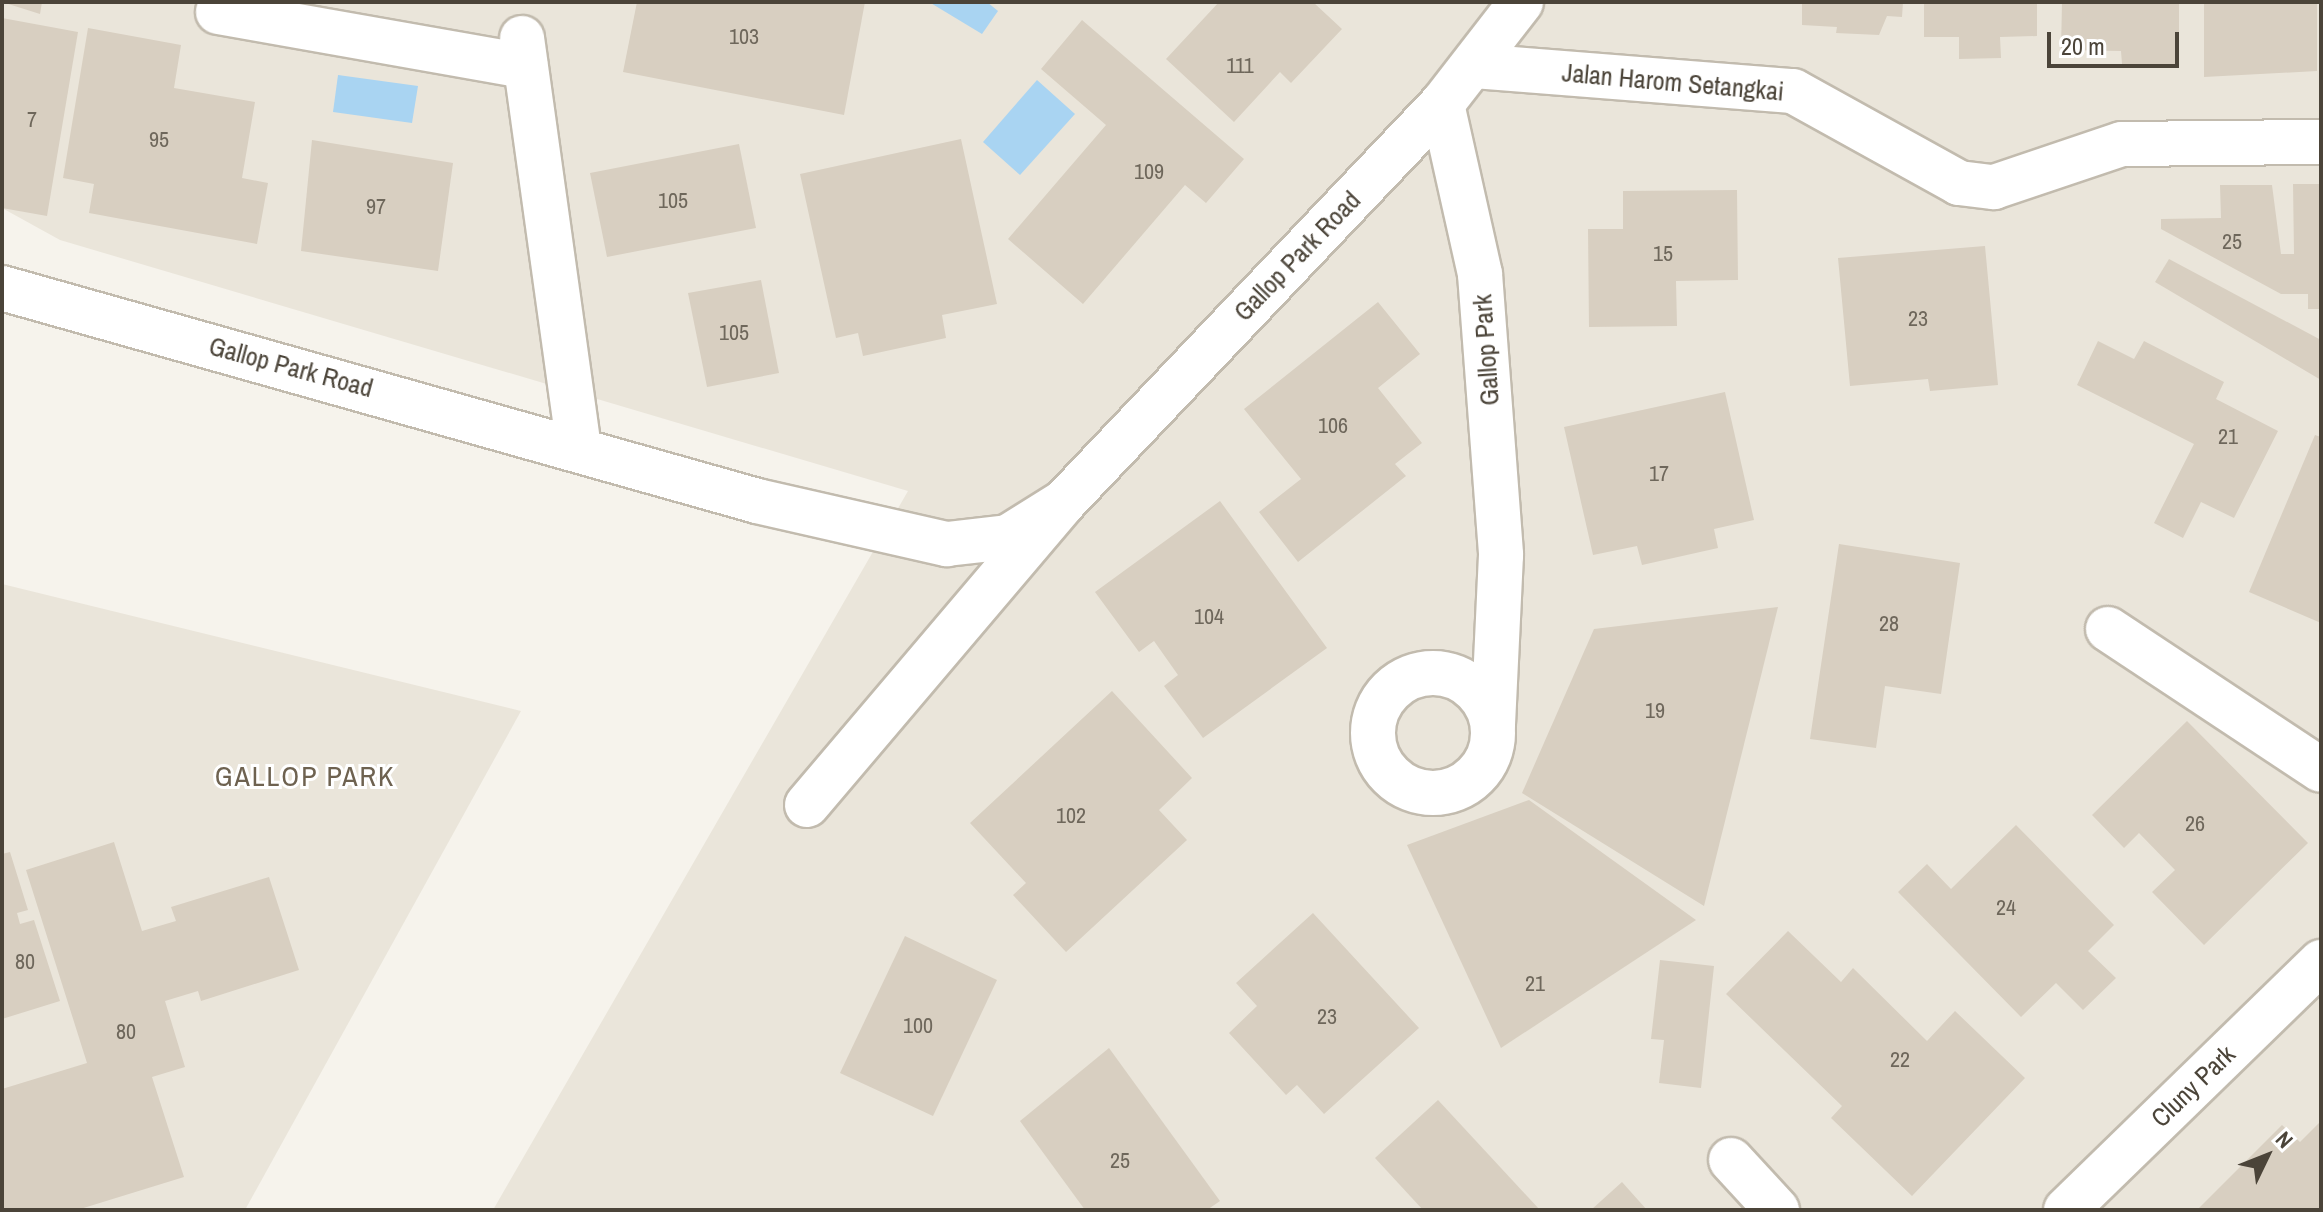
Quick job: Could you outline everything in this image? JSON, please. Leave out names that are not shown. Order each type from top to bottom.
[{"type":"street","name":"Gallop Park Road","points":[[807,805],[1064,502],[1442,104],[1521,2]]},
{"type":"street","points":[[218,12],[523,52],[579,447]]},
{"type":"street","name":"Jalan Harom Setangkai","points":[[1474,66],[1793,91],[1959,183],[1994,187],[2122,144],[2321,142]]},
{"type":"street","name":"Gallop Park","points":[[1442,104],[1480,274],[1501,600],[1493,726],[1488,757],[1469,783],[1426,794],[1403,786],[1374,746],[1374,718],[1388,692],[1484,640],[1501,600]]},
{"type":"street","name":"Gallop Park Road","points":[[2,288],[579,447],[757,501],[947,544],[1008,537],[1064,502]]},
{"type":"street","points":[[2108,629],[2321,770]]},
{"type":"street","points":[[1424,671],[1470,685],[1493,726]]},
{"type":"street","name":"Cluny Park","points":[[2066,1210],[2321,962]]},
{"type":"street","points":[[1731,1160],[1777,1210]]},
{"type":"shaded area","points":[[2,2],[2321,2],[2321,1210],[493,1210],[908,491],[60,240],[2,208]]},
{"type":"shaded area","points":[[2,584],[521,711],[245,1210],[2,1210]]},
{"type":"water","points":[[929,2],[987,2],[998,11],[982,34]]},
{"type":"water","points":[[338,75],[418,86],[412,123],[333,112]]},
{"type":"water","points":[[1037,80],[1075,114],[1020,175],[983,142]]},
{"type":"building","points":[[2,2],[42,2],[40,14]]},
{"type":"building","points":[[637,2],[865,2],[844,115],[623,72]]},
{"type":"building","points":[[1219,2],[1313,2],[1342,29],[1291,83],[1280,72],[1234,122],[1166,59]]},
{"type":"building","points":[[1802,2],[1903,2],[1902,17],[1887,16],[1879,35],[1836,33],[1837,27],[1802,25]]},
{"type":"building","points":[[1924,2],[2037,2],[2037,36],[2000,37],[2001,58],[1959,59],[1959,37],[1924,37]]},
{"type":"building","points":[[2062,2],[2179,2],[2179,65],[2122,64],[2121,51],[2061,50]]},
{"type":"building","points":[[2204,2],[2317,2],[2317,71],[2204,77]]},
{"type":"building","points":[[2,18],[78,32],[47,216],[2,208]]},
{"type":"building","points":[[1082,20],[1244,159],[1206,203],[1185,185],[1083,304],[1008,239],[1106,125],[1041,69]]},
{"type":"building","points":[[88,28],[181,45],[174,88],[255,102],[242,178],[268,183],[257,244],[89,213],[94,184],[63,178]]},
{"type":"building","points":[[961,139],[997,304],[942,315],[946,338],[863,356],[858,333],[836,338],[800,174]]},
{"type":"building","points":[[312,140],[453,163],[438,271],[301,251]]},
{"type":"building","points":[[739,144],[756,228],[607,257],[590,173]]},
{"type":"building","points":[[2293,184],[2321,184],[2321,309],[2308,309],[2308,294],[2281,294],[2161,229],[2161,219],[2221,218],[2220,185],[2272,185],[2281,254],[2294,254]]},
{"type":"building","points":[[1737,190],[1738,280],[1676,281],[1677,326],[1589,327],[1588,229],[1623,229],[1623,191]]},
{"type":"building","points":[[1985,246],[1998,385],[1930,391],[1928,379],[1850,386],[1838,258]]},
{"type":"building","points":[[2169,259],[2321,340],[2321,380],[2155,282]]},
{"type":"building","points":[[761,280],[779,373],[707,387],[688,293]]},
{"type":"building","points":[[1378,302],[1420,354],[1378,388],[1422,443],[1395,464],[1406,476],[1298,562],[1259,512],[1301,479],[1244,409]]},
{"type":"building","points":[[2098,341],[2134,359],[2144,341],[2224,382],[2216,399],[2278,431],[2234,518],[2201,502],[2183,538],[2154,523],[2194,444],[2077,385]]},
{"type":"building","points":[[1725,392],[1754,520],[1714,529],[1718,548],[1642,565],[1637,546],[1593,555],[1564,427]]},
{"type":"building","points":[[2315,435],[2321,437],[2321,623],[2249,592]]},
{"type":"building","points":[[1220,501],[1327,648],[1203,738],[1164,686],[1178,675],[1154,641],[1139,652],[1095,592]]},
{"type":"building","points":[[1839,544],[1960,563],[1941,694],[1885,686],[1876,748],[1810,739]]},
{"type":"building","points":[[1778,607],[1704,906],[1522,793],[1594,629]]},
{"type":"building","points":[[1112,691],[1192,778],[1159,810],[1187,840],[1066,952],[1013,895],[1026,883],[970,823]]},
{"type":"building","points":[[2187,721],[2308,843],[2204,945],[2152,892],[2175,870],[2139,833],[2124,848],[2092,815]]},
{"type":"building","points":[[1529,800],[1696,920],[1501,1048],[1407,845]]},
{"type":"building","points":[[2016,825],[2114,925],[2088,951],[2116,978],[2083,1010],[2056,983],[2021,1017],[1898,892],[1927,864],[1951,889]]},
{"type":"building","points":[[114,842],[142,931],[176,921],[171,907],[269,877],[299,970],[201,1001],[198,991],[165,1001],[185,1067],[152,1077],[184,1177],[77,1210],[2,1210],[2,1089],[87,1063],[26,870]]},
{"type":"building","points":[[10,852],[28,910],[17,913],[20,924],[34,920],[60,1001],[2,1019],[2,854]]},
{"type":"building","points":[[1313,913],[1419,1028],[1324,1114],[1297,1085],[1286,1095],[1229,1033],[1257,1006],[1236,983]]},
{"type":"building","points":[[1788,931],[1841,982],[1853,968],[1927,1041],[1955,1011],[2025,1078],[1912,1196],[1831,1118],[1842,1106],[1726,994]]},
{"type":"building","points":[[905,936],[997,980],[933,1116],[840,1073]]},
{"type":"building","points":[[1660,960],[1714,966],[1701,1088],[1659,1083],[1664,1040],[1651,1039]]},
{"type":"building","points":[[1109,1048],[1220,1201],[1207,1210],[1085,1210],[1020,1121]]},
{"type":"building","points":[[1438,1100],[1540,1210],[1423,1210],[1375,1158]]},
{"type":"building","points":[[2321,1121],[2321,1210],[2199,1208],[2282,1125],[2300,1142]]},
{"type":"building","points":[[1622,1182],[1647,1210],[1591,1210]]},
{"type":"district","name":"GALLOP PARK","points":[[305,776]]}]
